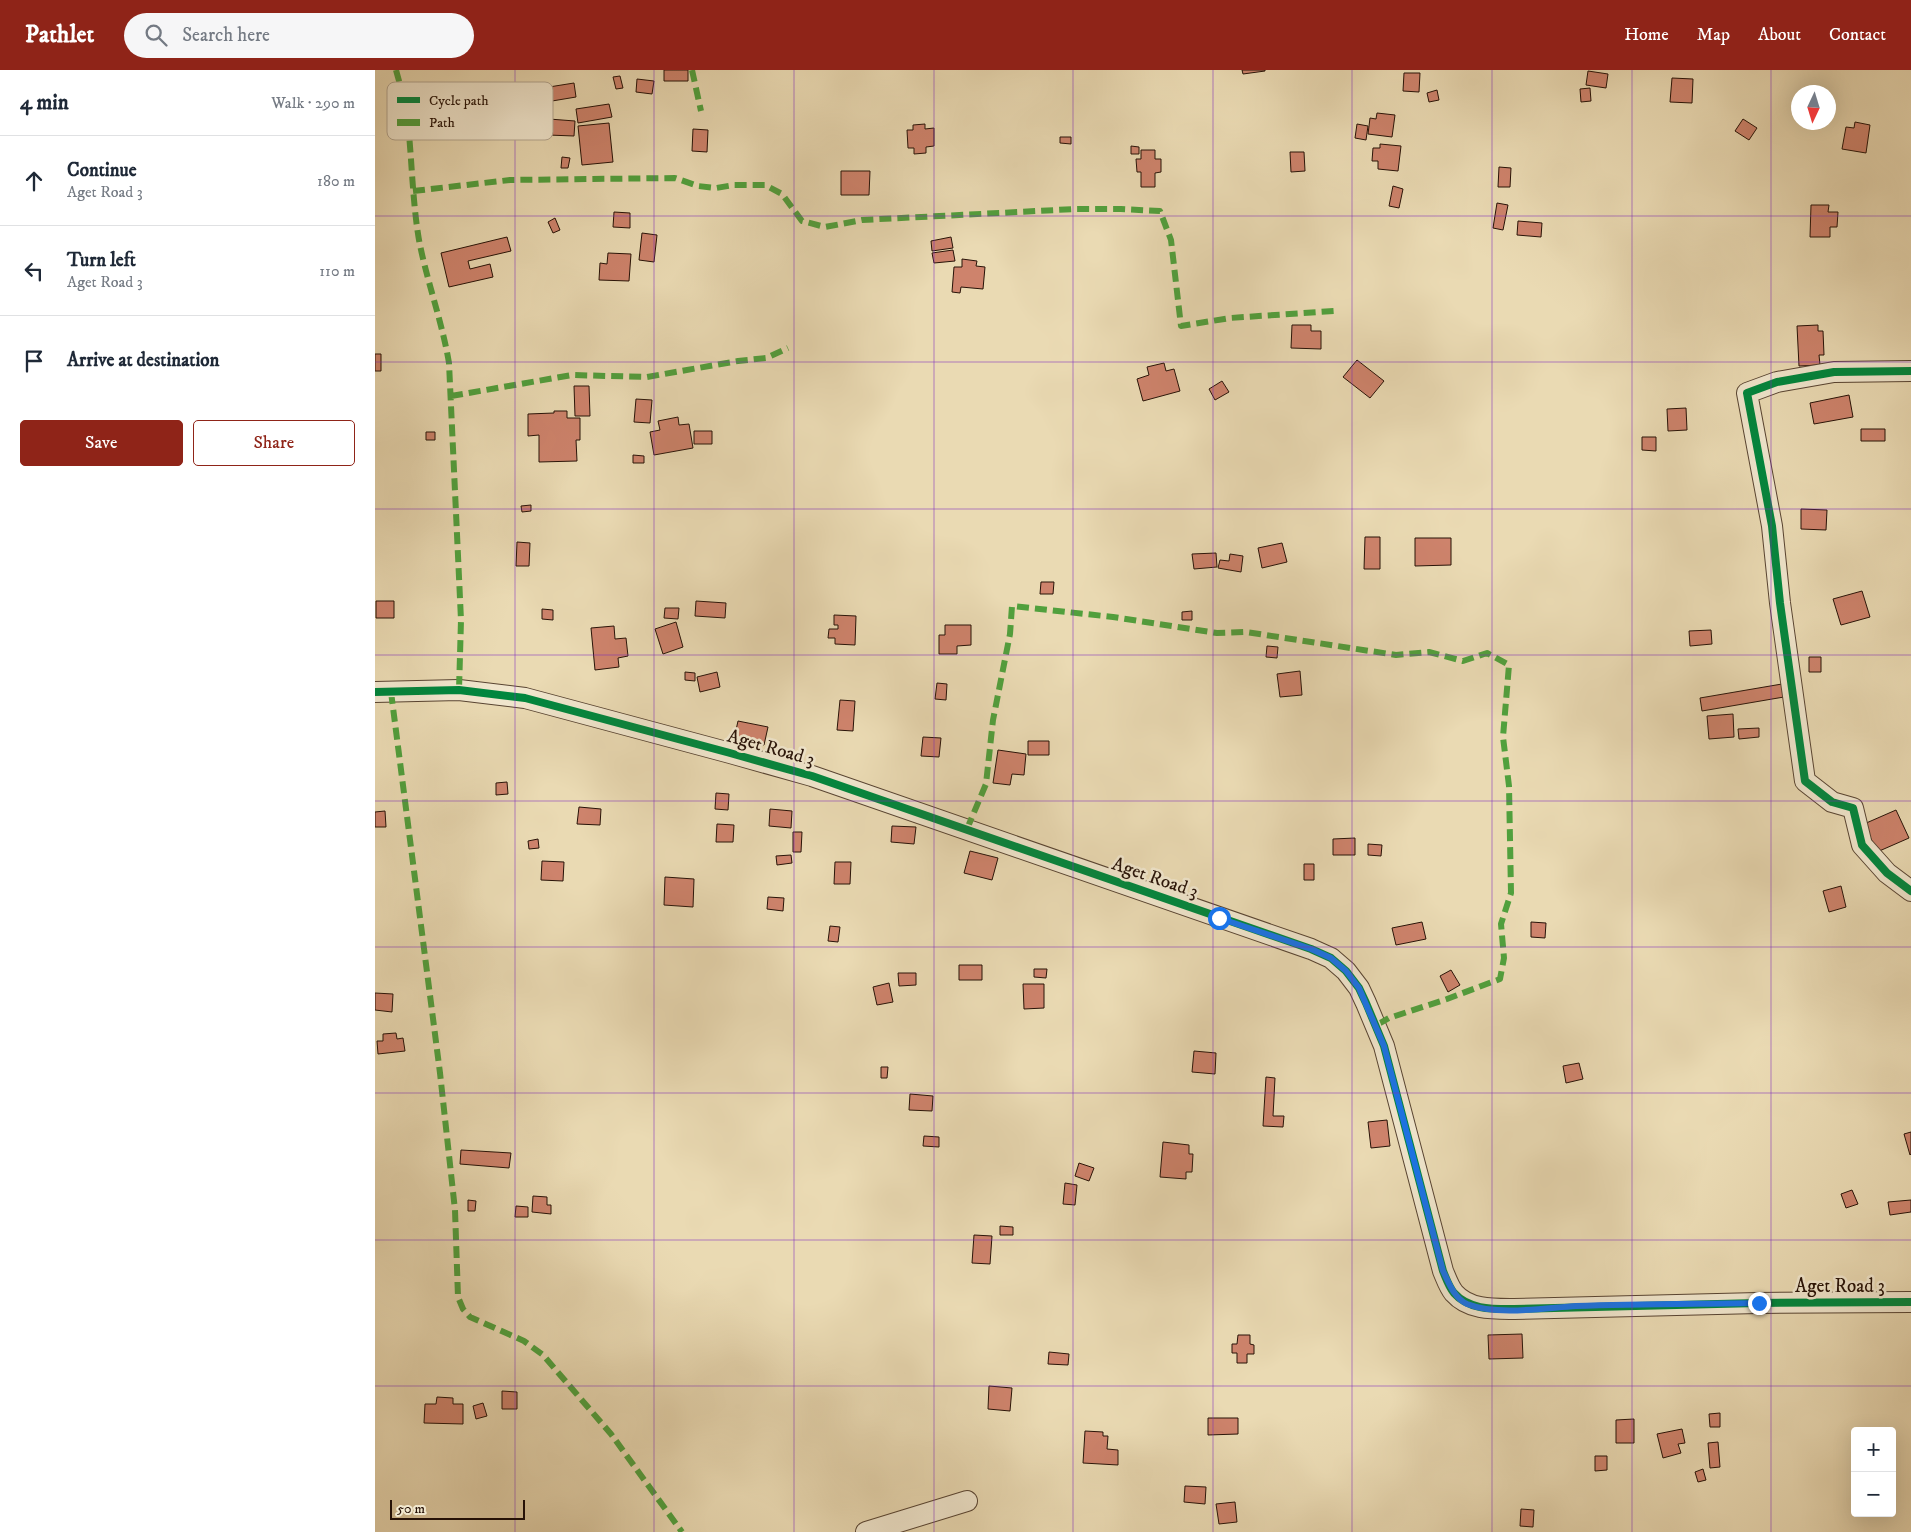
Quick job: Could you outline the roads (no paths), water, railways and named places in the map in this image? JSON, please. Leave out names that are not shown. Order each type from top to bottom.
[{"type":"street","points":[[1911,371],[1834,372],[1777,382],[1747,393],[1772,526],[1780,603],[1805,781],[1832,802],[1853,808],[1862,845],[1887,873],[1911,891]]},
{"type":"street","name":"Aget Road 3","points":[[375,692],[459,690],[525,698],[766,763],[812,776],[942,820],[1311,949],[1331,958],[1346,971],[1359,988],[1384,1046],[1443,1271],[1452,1292],[1465,1303],[1487,1309],[1515,1309],[1577,1306],[1911,1302]]},
{"type":"street","points":[[866,1532],[967,1501]]}]
